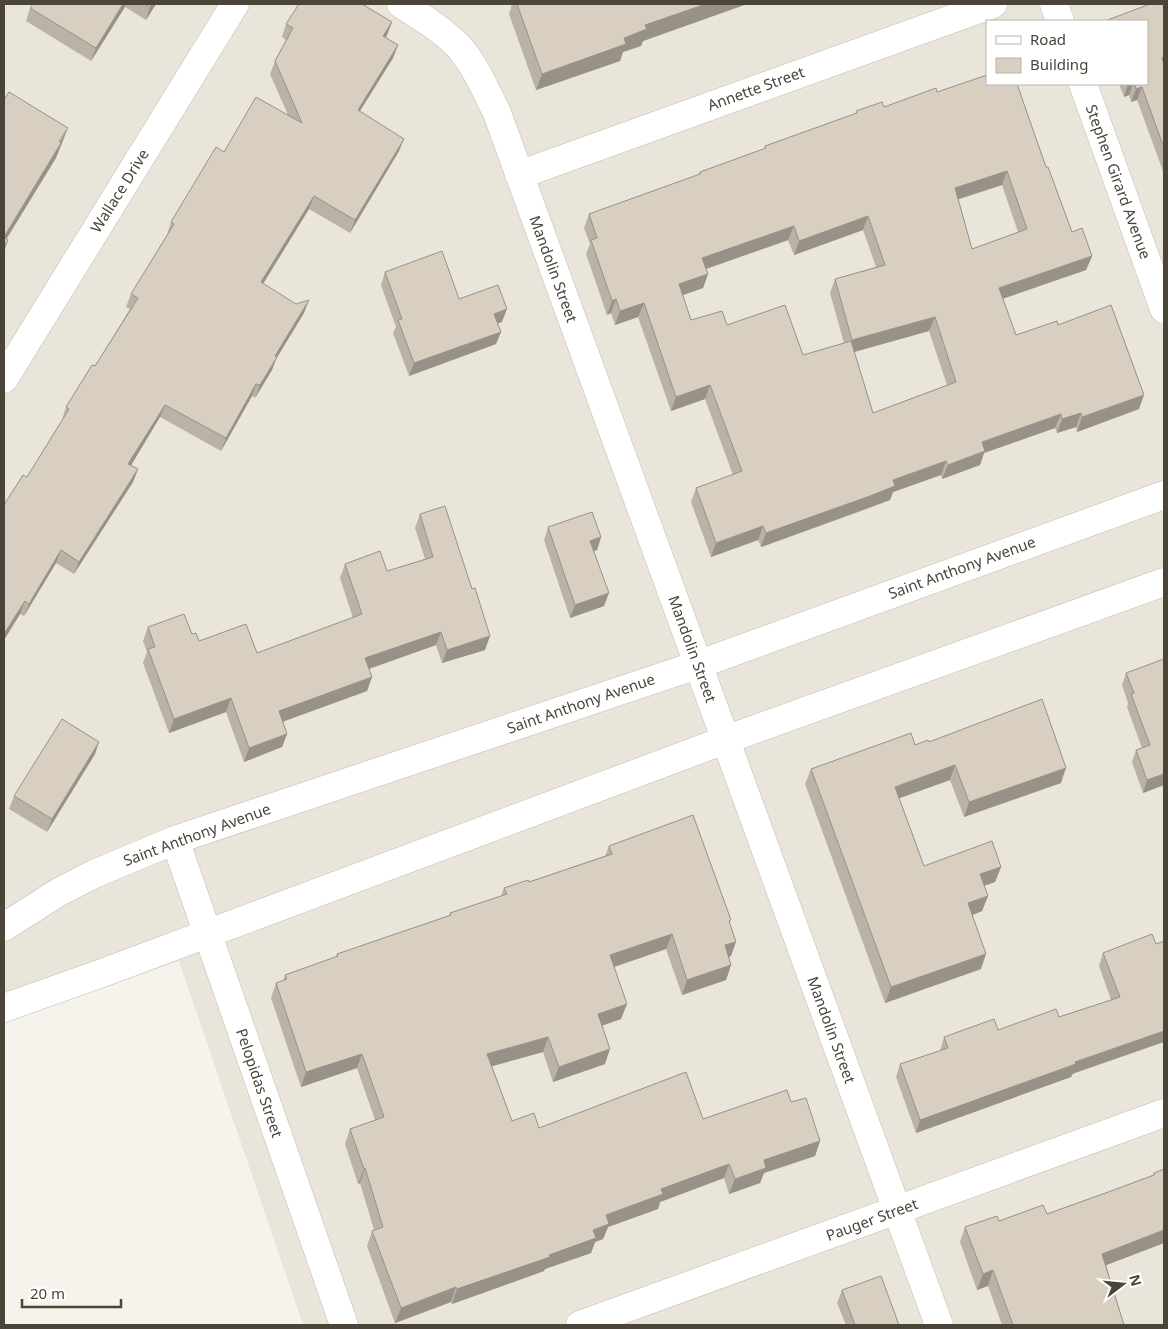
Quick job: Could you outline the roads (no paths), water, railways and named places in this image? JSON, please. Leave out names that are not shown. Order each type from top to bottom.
[{"type":"street","name":"Wallace Drive","points":[[4,379],[236,4]]},
{"type":"street","name":"Mandolin Street","points":[[401,4],[436,27],[460,49],[477,74],[497,113],[939,1325]]},
{"type":"street","name":"Annette Street","points":[[519,175],[993,4]]},
{"type":"street","points":[[1054,4],[1060,20]]},
{"type":"street","name":"Stephen Girard Avenue","points":[[1083,85],[1164,309]]},
{"type":"street","name":"Saint Anthony Avenue","points":[[4,927],[59,892],[94,874],[175,840],[697,665],[1164,495]]},
{"type":"street","points":[[4,1008],[725,740],[1164,582]]},
{"type":"street","name":"Pelopidas Street","points":[[175,840],[344,1325]]},
{"type":"street","name":"Pauger Street","points":[[580,1325],[1164,1114]]}]
